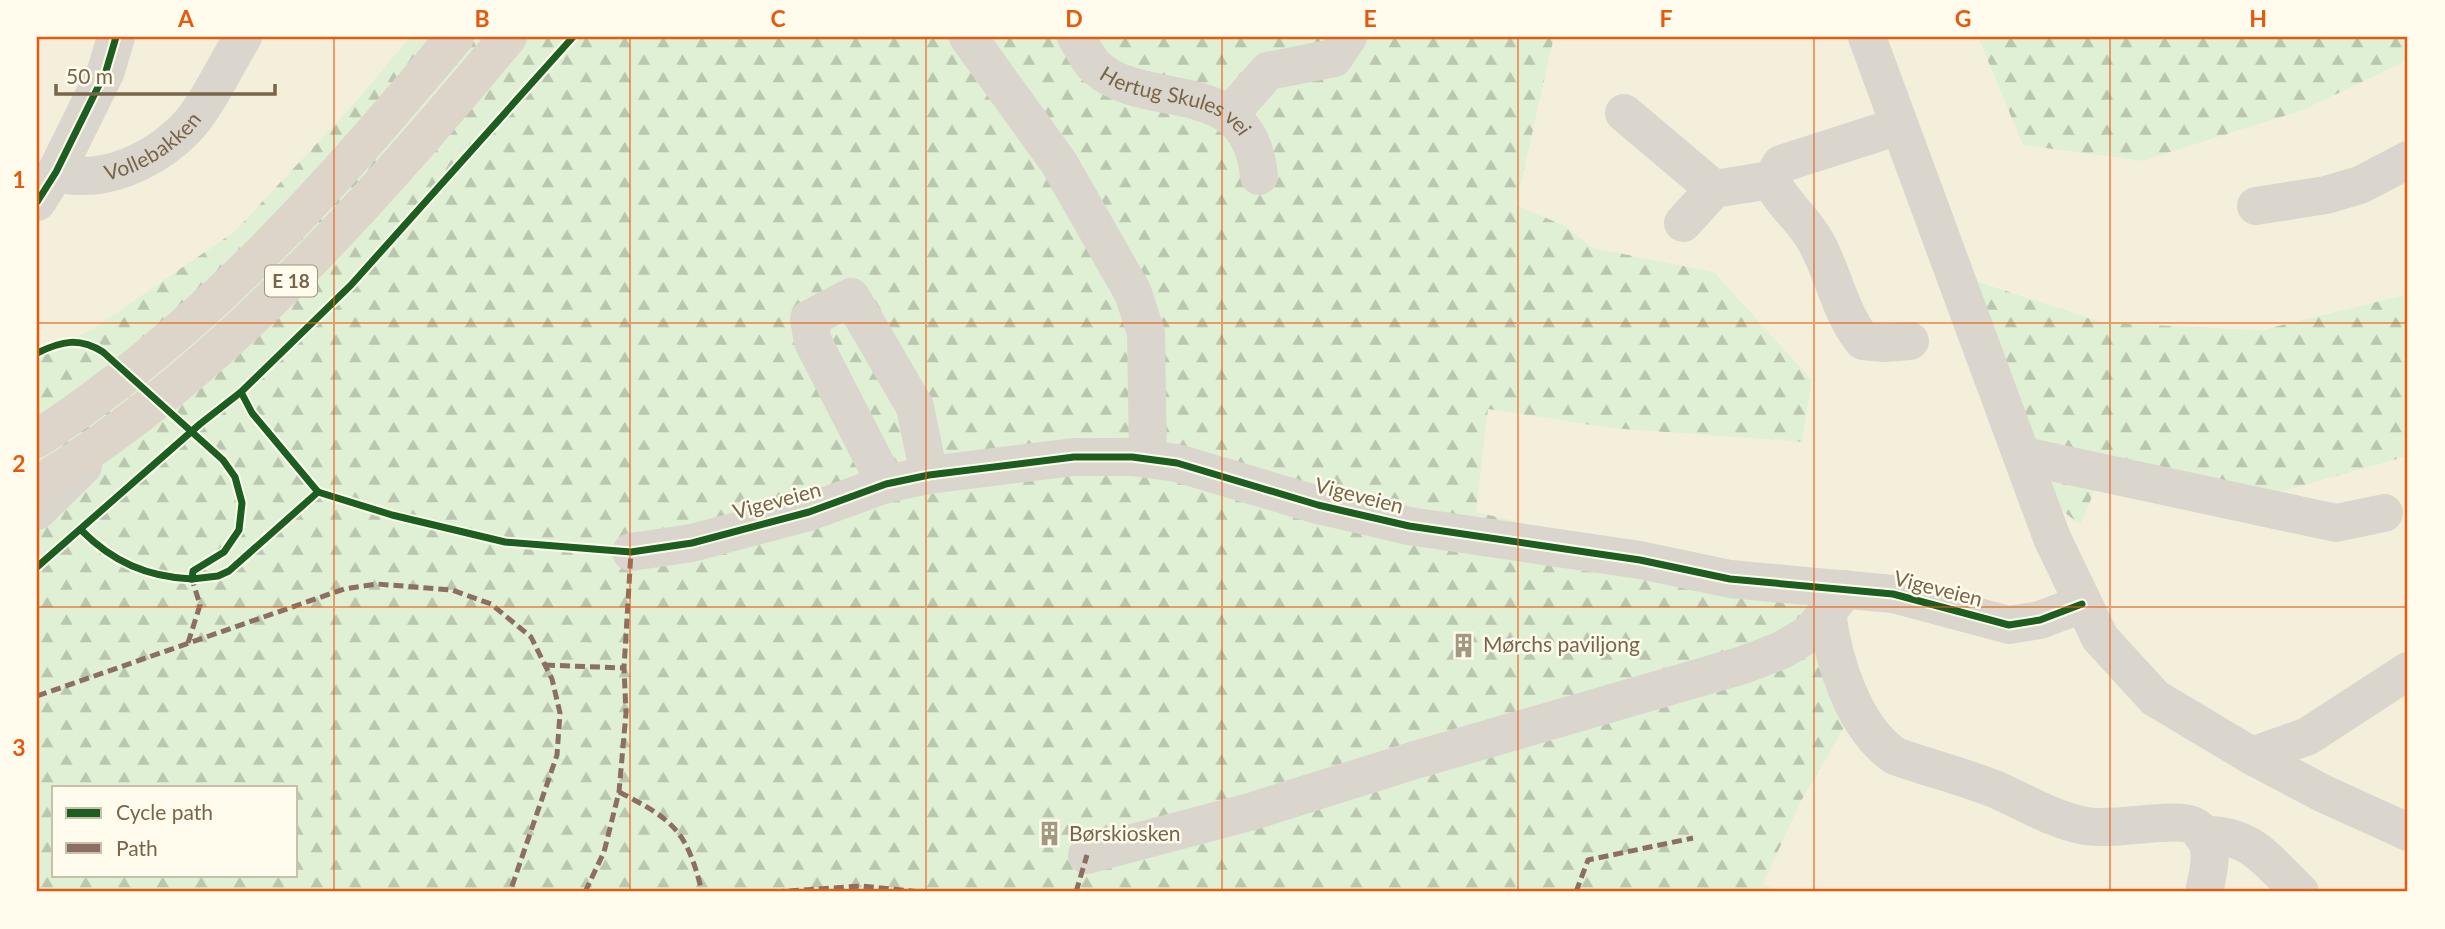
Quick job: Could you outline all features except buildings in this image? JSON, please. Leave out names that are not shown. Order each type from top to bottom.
[{"type":"highway","name":"E 18","points":[[37,439],[116,384],[253,264],[296,221],[455,37]]},
{"type":"highway","name":"E 18","points":[[37,485],[139,413],[303,269],[404,162],[508,37]]},
{"type":"street","name":"Vollebakken","points":[[46,187],[106,71],[116,37]]},
{"type":"street","name":"Vollebakken","points":[[46,187],[73,178],[126,168],[154,154],[187,127],[243,37]]},
{"type":"street","points":[[968,37],[1059,163],[1133,293],[1146,333],[1148,459]]},
{"type":"street","name":"Hertug Skules vei","points":[[1076,37],[1097,68],[1126,84],[1198,100],[1229,115],[1251,143],[1259,176]]},
{"type":"street","points":[[1229,115],[1268,72],[1334,58],[1348,37]]},
{"type":"street","points":[[1867,37],[2052,538],[2100,638],[2155,698],[2252,756],[2324,794],[2408,832]]},
{"type":"street","points":[[1624,113],[1714,189]]},
{"type":"street","points":[[1683,223],[1714,189],[1771,180],[1781,164],[1899,126]]},
{"type":"street","points":[[2256,205],[2360,185],[2408,160]]},
{"type":"street","points":[[1771,180],[1779,198],[1800,218],[1816,242],[1850,325],[1863,341],[1910,341]]},
{"type":"street","points":[[886,484],[813,342],[809,318],[851,297],[915,407],[929,475]]},
{"type":"street","points":[[37,510],[139,413]]},
{"type":"street","name":"Vigeveien","points":[[631,552],[705,539],[809,512],[886,484],[929,475],[1074,457],[1148,459],[1177,463],[1318,505],[1409,526],[1640,560],[1836,600],[1925,601],[2009,625],[2040,620],[2082,604]]},
{"type":"street","points":[[2024,457],[2336,523],[2384,513]]},
{"type":"street","points":[[1836,600],[1830,642],[1853,699],[1875,738],[1895,756],[1996,790],[2069,822],[2117,828],[2182,822],[2192,825],[2202,835],[2211,855],[2204,892]]},
{"type":"street","points":[[1087,855],[1241,814],[1415,760],[1743,665],[1782,650],[1810,633],[1836,600]]},
{"type":"street","points":[[2252,756],[2308,736],[2408,671]]},
{"type":"street","points":[[2202,835],[2232,836],[2252,847],[2300,892]]},
{"type":"shaded area","points":[[37,37],[410,37],[350,108],[234,232],[91,330],[37,352]]},
{"type":"shaded area","points":[[1554,37],[1978,37],[2023,145],[2141,161],[2303,110],[2408,60],[2408,294],[2262,330],[2104,323],[1965,277],[2081,525],[2098,481],[2265,496],[2408,456],[2408,892],[1784,892],[1762,884],[1800,801],[1848,721],[1475,513],[1488,409],[1610,428],[1802,442],[1812,380],[1714,272],[1593,248],[1565,226],[1516,205]]},
{"type":"green space","points":[[410,37],[1554,37],[1516,205],[1565,226],[1593,248],[1714,272],[1812,380],[1802,442],[1610,428],[1488,409],[1476,512],[1747,576],[1824,616],[1848,721],[1801,801],[1763,884],[1784,892],[37,892],[37,352],[91,330],[234,232],[350,108]]},
{"type":"green space","points":[[1978,37],[2408,37],[2408,60],[2303,110],[2142,161],[2023,145]]},
{"type":"green space","points":[[1964,277],[2104,323],[2262,330],[2408,294],[2408,456],[2265,496],[2098,481],[2081,525],[2014,474]]},
{"type":"marked path","points":[[585,892],[604,852],[619,792],[626,713],[624,668],[631,552]]},
{"type":"marked path","points":[[188,643],[200,605],[192,579]]},
{"type":"marked path","points":[[37,696],[344,589],[377,584],[452,590],[491,604],[531,637],[552,679],[560,713],[557,755],[510,892]]},
{"type":"marked path","points":[[545,665],[624,668]]},
{"type":"marked path","points":[[619,792],[653,811],[676,830],[690,855],[702,892]]},
{"type":"marked path","points":[[1576,892],[1588,860],[1693,838]]},
{"type":"marked path","points":[[1076,892],[1087,855]]},
{"type":"marked path","points":[[774,892],[861,886],[922,892]]},
{"type":"cycle path","points":[[37,202],[56,172],[106,71],[116,37]]},
{"type":"cycle path","points":[[37,567],[200,424],[241,392],[351,285],[573,37]]},
{"type":"cycle path","points":[[37,353],[70,342],[86,344],[103,352],[223,460],[235,477],[242,503],[239,530],[224,552],[193,571],[192,579],[160,575],[132,566],[106,551],[81,530]]},
{"type":"cycle path","points":[[192,579],[218,576],[229,571],[318,492],[252,413],[241,392]]},
{"type":"cycle path","points":[[318,492],[392,515],[505,542],[631,552],[692,543],[809,512],[886,484],[929,475],[1074,457],[1132,457],[1177,463],[1318,505],[1409,526],[1640,560],[1730,579],[1893,594],[2009,625],[2040,620],[2082,604]]},
{"type":"place","name":"Mørchs paviljong","points":[[1463,645]]},
{"type":"place","name":"Børskiosken","points":[[1049,834]]}]
